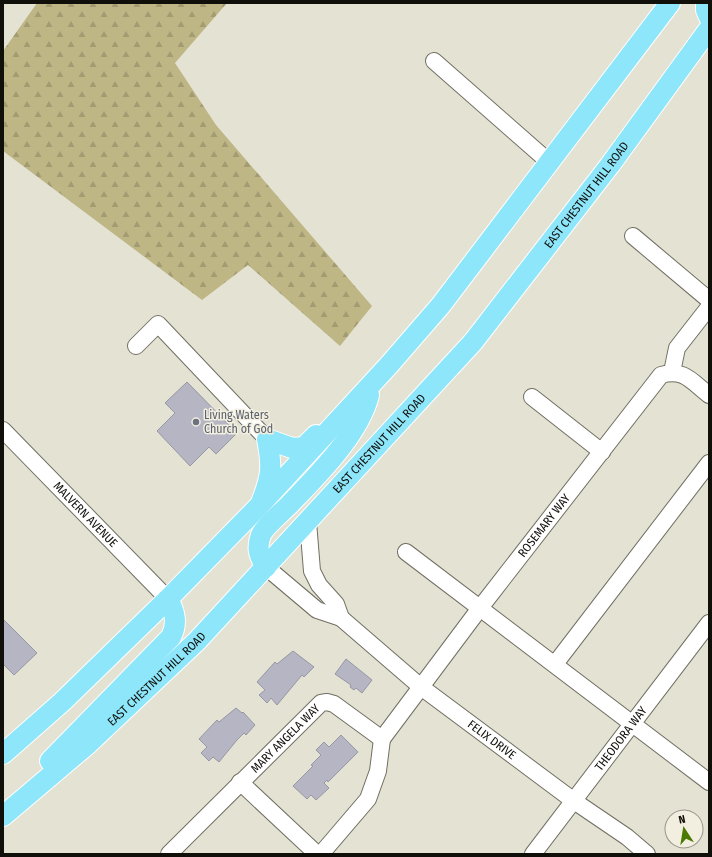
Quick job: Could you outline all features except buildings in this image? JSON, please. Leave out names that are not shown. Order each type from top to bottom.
[{"type":"main road","points":[[3,754],[62,702],[168,600],[260,505],[372,384],[441,305],[670,3]]},
{"type":"main road","points":[[706,3],[706,10],[709,16]]},
{"type":"main road","name":"EAST CHESTNUT HILL ROAD","points":[[10,810],[88,744],[191,646],[382,443],[421,397],[473,342],[610,165],[709,29]]},
{"type":"main road","points":[[267,439],[292,448],[304,447],[348,402],[372,384]]},
{"type":"main road","points":[[266,567],[259,557],[258,548],[261,534],[318,476],[366,407],[372,384]]},
{"type":"main road","points":[[260,505],[270,481],[271,459],[267,439]]},
{"type":"main road","points":[[10,810],[40,771],[171,636],[176,628],[174,610],[168,600]]},
{"type":"street","points":[[434,61],[549,162]]},
{"type":"street","points":[[633,236],[709,300]]},
{"type":"street","points":[[709,307],[677,348],[672,372],[681,373],[709,396]]},
{"type":"street","points":[[136,346],[158,324],[267,439]]},
{"type":"street","name":"ROSEMARY WAY","points":[[421,687],[480,608],[661,375],[672,372]]},
{"type":"street","points":[[532,397],[602,452]]},
{"type":"street","name":"MALVERN AVENUE","points":[[3,430],[168,600]]},
{"type":"street","points":[[555,664],[709,463]]},
{"type":"street","name":"FELIX DRIVE","points":[[308,522],[312,571],[320,585],[336,604],[341,618]]},
{"type":"street","points":[[406,552],[633,722],[709,782]]},
{"type":"street","name":"FELIX DRIVE","points":[[266,567],[317,610],[341,618],[421,687],[574,801],[627,837],[647,854]]},
{"type":"street","name":"THEODORA WAY","points":[[533,854],[709,623]]},
{"type":"street","points":[[321,854],[368,799],[378,771],[382,739],[421,687]]},
{"type":"street","name":"MARY ANGELA WAY","points":[[169,854],[321,703],[327,702],[334,704],[382,739]]},
{"type":"street","points":[[240,782],[317,854]]},
{"type":"green space","points":[[37,3],[227,3],[175,63],[216,125],[372,306],[340,346],[248,265],[202,300],[3,151],[3,51]]},
{"type":"place","name":"Living Waters Church of God","points":[[196,422]]}]
